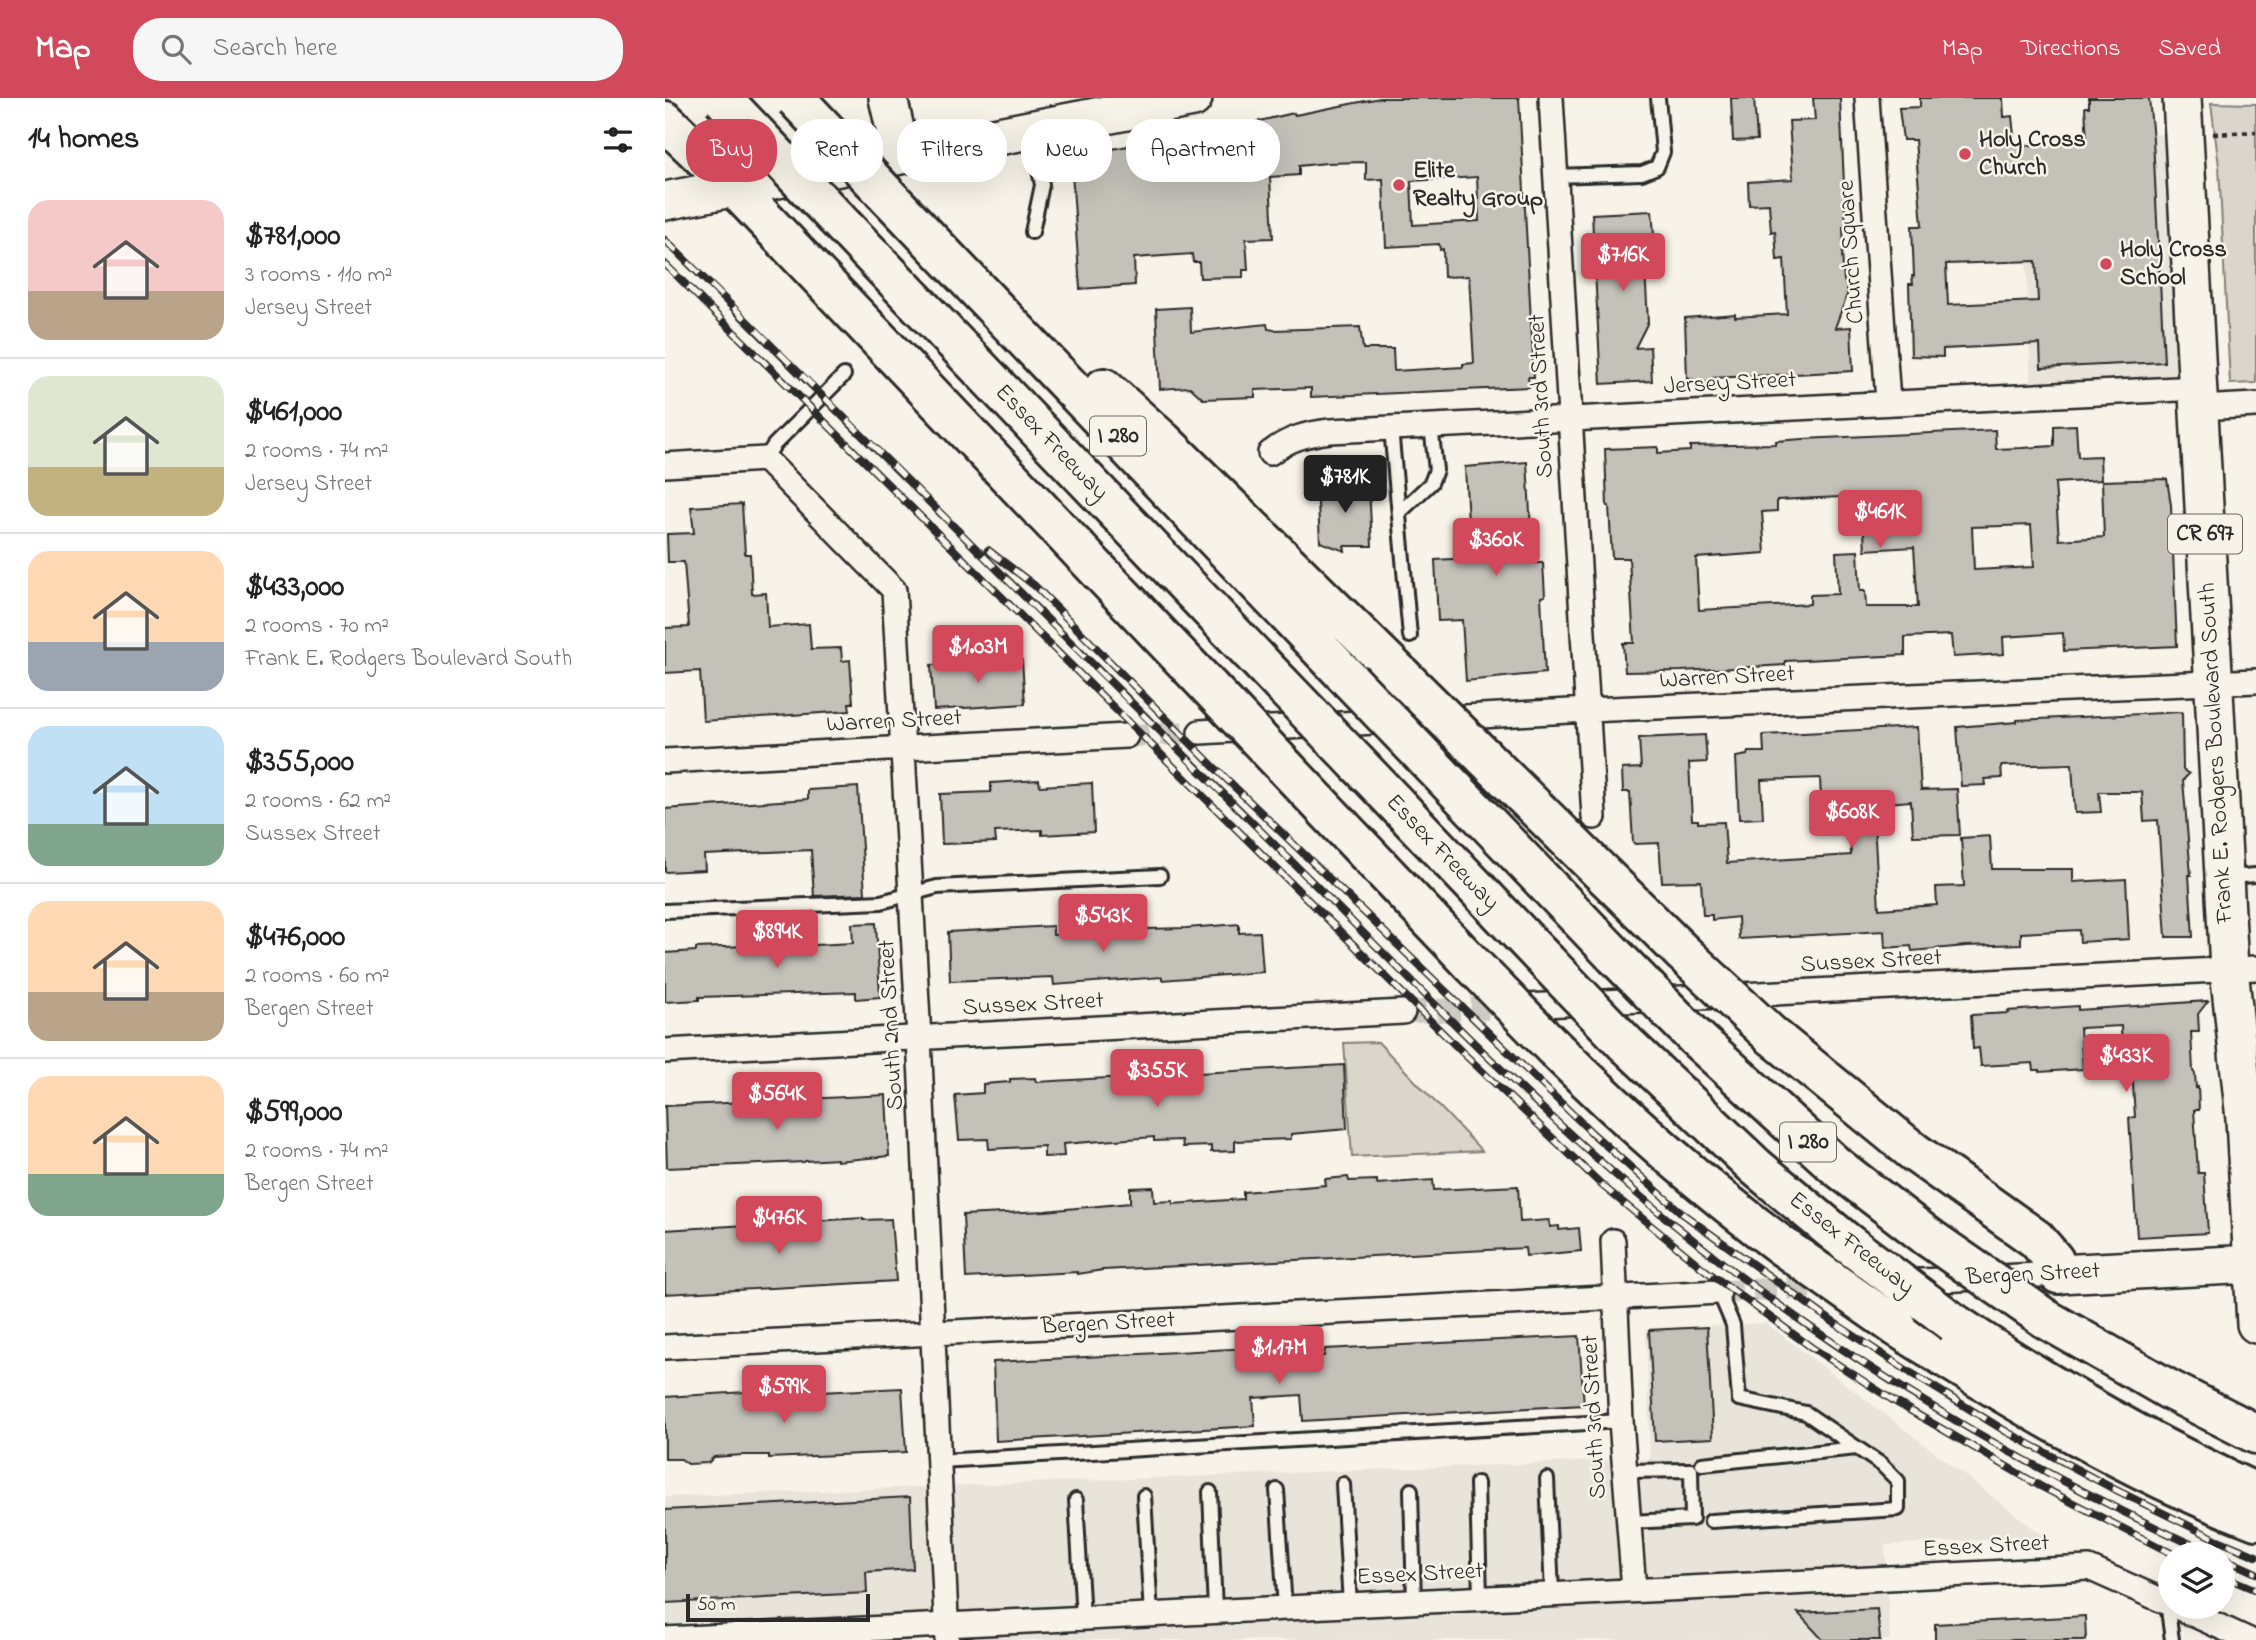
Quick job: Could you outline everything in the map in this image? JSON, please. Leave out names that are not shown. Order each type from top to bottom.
[{"type":"highway","name":"Essex Freeway","points":[[722,98],[1625,1043],[1756,1167],[1846,1242],[1954,1322],[2212,1487],[2256,1493]]},
{"type":"highway","name":"I 280","points":[[795,98],[1615,956],[1696,1038],[1827,1158],[1928,1237],[2046,1319],[2111,1358],[2256,1434]]},
{"type":"highway","points":[[665,121],[733,187],[1472,964],[1650,1140],[1782,1246],[1897,1327],[2029,1408],[2108,1451],[2212,1487],[2256,1520]]},
{"type":"highway","points":[[987,299],[1095,380],[1154,433],[1683,953],[1772,1035],[1914,1152],[2036,1239],[2054,1260],[2058,1274]]},
{"type":"main road","points":[[888,98],[897,137]]},
{"type":"main road","points":[[1087,119],[1193,98]]},
{"type":"main road","name":"Frank E. Rodgers Boulevard South","points":[[2182,98],[2213,683],[2240,876],[2256,1324]]},
{"type":"main road","points":[[665,201],[897,156]]},
{"type":"main road","name":"Bergen Street","points":[[2058,1274],[2254,1264]]},
{"type":"street","name":"South 3rd Street","points":[[1551,98],[1594,817]]},
{"type":"street","name":"Church Square","points":[[1867,98],[1888,402]]},
{"type":"street","name":"Jersey Street","points":[[1270,453],[1290,439],[1302,435],[1888,402],[2198,398],[2256,405]]},
{"type":"street","points":[[665,465],[765,459]]},
{"type":"street","name":"South 2nd Street","points":[[765,459],[894,590],[919,1038],[946,1633]]},
{"type":"street","name":"Warren Street","points":[[1200,732],[1588,710],[2256,681]]},
{"type":"street","name":"Warren Street","points":[[665,761],[1126,736]]},
{"type":"street","name":"Sussex Street","points":[[1489,1008],[2242,968]]},
{"type":"street","name":"Sussex Street","points":[[665,1051],[1403,1012]]},
{"type":"street","name":"South 3rd Street","points":[[1613,1241],[1621,1421],[1634,1590]]},
{"type":"street","name":"Bergen Street","points":[[1811,1287],[2058,1274]]},
{"type":"street","name":"Bergen Street","points":[[665,1347],[1719,1292]]},
{"type":"street","name":"Essex Street","points":[[665,1639],[946,1633],[1083,1618],[2089,1568],[2158,1598]]},
{"type":"street","name":"Essex Street","points":[[2204,1619],[2249,1640]]},
{"type":"lane","points":[[1555,176],[1642,173],[1657,167],[1663,152],[1658,98]]},
{"type":"lane","points":[[1032,232],[1041,182]]},
{"type":"lane","points":[[765,459],[774,445],[844,375]]},
{"type":"lane","points":[[1399,513],[1431,483],[1436,470],[1431,426]]},
{"type":"lane","points":[[1391,428],[1410,636]]},
{"type":"lane","points":[[665,911],[881,902],[937,887],[1160,876]]},
{"type":"lane","points":[[1711,1521],[1898,1509],[1898,1481],[1882,1465],[1807,1413],[1739,1399],[1733,1325],[1719,1292]]},
{"type":"lane","points":[[940,1461],[1621,1421]]},
{"type":"lane","points":[[1702,1464],[1857,1448]]},
{"type":"lane","points":[[1625,1471],[1691,1470],[1692,1519],[1628,1522]]},
{"type":"lane","points":[[1547,1479],[1552,1594]]},
{"type":"lane","points":[[1477,1483],[1481,1598]]},
{"type":"lane","points":[[1343,1484],[1350,1605]]},
{"type":"lane","points":[[1276,1490],[1285,1608]]},
{"type":"lane","points":[[1411,1490],[1414,1601]]},
{"type":"lane","points":[[1210,1492],[1215,1611]]},
{"type":"lane","points":[[1144,1496],[1151,1615]]},
{"type":"lane","points":[[1076,1500],[1083,1618]]},
{"type":"lane","points":[[2171,1619],[2172,1640]]},
{"type":"path","points":[[2184,135],[2256,132]]},
{"type":"shaded area","points":[[2211,103],[2256,104],[2256,383],[2230,384],[2219,166]]},
{"type":"shaded area","name":"Holy Cross School","points":[[2179,133],[2194,384],[2031,392],[2022,143]]},
{"type":"shaded area","points":[[1378,1042],[1482,1151],[1352,1157],[1344,1043]]},
{"type":"shaded area","points":[[1766,1323],[2045,1537],[1885,1545],[1890,1640],[665,1640],[665,1497],[1650,1459],[1646,1329]]},
{"type":"building","points":[[1380,98],[1519,98],[1534,377],[1528,377],[1529,387],[1311,397],[1311,388],[1255,390],[1255,397],[1203,399],[1190,387],[1160,389],[1156,309],[1190,307],[1191,332],[1267,324],[1268,329],[1274,330],[1360,327],[1363,349],[1393,349],[1394,371],[1463,367],[1463,364],[1474,363],[1469,276],[1444,277],[1443,249],[1440,250],[1439,244],[1386,247],[1383,179],[1366,180],[1366,162],[1299,166],[1299,175],[1280,176],[1280,119],[1268,119],[1294,113],[1295,115]],"holes":[[[1477,177],[1479,221],[1413,225],[1411,181]]]},
{"type":"building","points":[[1731,98],[1754,98],[1757,140],[1733,141]]},
{"type":"building","points":[[1813,98],[1840,98],[1846,227],[1843,227],[1842,253],[1844,280],[1848,292],[1835,328],[1851,327],[1853,371],[1713,378],[1714,382],[1693,383],[1693,379],[1687,379],[1685,318],[1787,314],[1784,259],[1777,260],[1775,231],[1771,232],[1769,204],[1749,205],[1748,182],[1793,179],[1789,121],[1815,120]]},
{"type":"building","points":[[1920,98],[2003,98],[2004,117],[2012,116],[2015,146],[2087,142],[2085,107],[2089,107],[2089,98],[2149,98],[2164,362],[2041,368],[2040,344],[1943,349],[1943,357],[1911,356],[1909,284],[1913,284],[1914,276],[1912,226],[1922,226],[1915,140],[1903,140],[1899,108],[1920,107]],"holes":[[[2036,261],[2038,301],[1948,305],[1946,264]]]},
{"type":"building","points":[[1126,146],[1126,182],[1270,182],[1273,238],[1246,239],[1248,270],[1243,270],[1243,277],[1200,278],[1199,262],[1193,262],[1192,254],[1134,258],[1135,285],[1080,289],[1073,182],[1112,182],[1112,149]]},
{"type":"building","points":[[1652,211],[1657,267],[1645,268],[1648,322],[1635,348],[1650,347],[1652,381],[1601,384],[1592,214]]},
{"type":"building","points":[[2076,425],[2078,457],[2100,456],[2101,480],[2055,483],[2059,540],[2104,537],[2102,481],[2167,479],[2171,505],[2177,646],[2064,651],[2063,633],[2003,637],[2004,654],[1953,657],[1951,635],[1905,637],[1905,655],[1785,661],[1785,665],[1625,672],[1623,643],[1634,643],[1629,558],[1612,558],[1605,449],[1658,447],[1658,453],[1690,451],[1690,446],[1776,444],[1776,441],[1803,439],[1995,430],[1996,449],[2022,448],[2054,446],[2054,426]],"holes":[[[1862,496],[1865,550],[1914,547],[1918,607],[1866,607],[1865,591],[1860,591],[1858,551],[1836,552],[1838,594],[1810,595],[1810,604],[1699,610],[1696,558],[1765,553],[1762,512],[1777,511],[1777,500]],[[2031,525],[2034,567],[1974,570],[1972,527]]]},
{"type":"building","points":[[1527,462],[1533,563],[1543,563],[1545,596],[1541,597],[1545,673],[1466,681],[1462,620],[1438,621],[1435,560],[1470,558],[1465,467]]},
{"type":"building","points":[[1362,483],[1362,486],[1369,486],[1372,546],[1344,546],[1345,551],[1320,542],[1317,485]]},
{"type":"building","points":[[742,504],[745,554],[750,554],[752,594],[766,593],[768,627],[809,624],[811,649],[841,648],[842,661],[850,660],[853,703],[849,703],[850,711],[703,721],[700,671],[665,673],[665,628],[689,627],[684,562],[668,562],[667,534],[694,533],[691,507]]},
{"type":"building","points":[[1022,660],[1025,704],[934,710],[931,665]]},
{"type":"building","points":[[2182,712],[2183,770],[2189,774],[2183,780],[2193,937],[2166,937],[2158,820],[2144,821],[2142,792],[2099,792],[2101,812],[2075,813],[2072,764],[2001,766],[2002,778],[1985,779],[1986,785],[1961,786],[1957,727],[2017,720]]},
{"type":"building","points":[[1917,727],[1921,790],[1957,789],[1960,835],[1913,836],[1911,801],[1873,804],[1879,909],[1937,905],[1936,887],[1964,886],[1961,838],[1990,836],[1992,869],[2073,869],[2073,882],[2126,879],[2129,939],[2080,942],[2079,930],[2021,933],[2021,944],[1912,951],[1911,946],[1885,948],[1884,931],[1739,939],[1738,917],[1712,920],[1712,915],[1703,915],[1701,881],[1662,882],[1659,843],[1633,842],[1630,792],[1623,792],[1622,769],[1641,768],[1639,738],[1705,735],[1707,762],[1689,763],[1692,820],[1698,820],[1698,823],[1724,822],[1727,863],[1851,855],[1849,818],[1822,819],[1820,778],[1761,780],[1763,818],[1739,819],[1736,757],[1747,755],[1748,752],[1764,752],[1763,735]]},
{"type":"building","points":[[1039,780],[1040,786],[1092,783],[1094,832],[1042,835],[1042,830],[995,832],[996,842],[942,844],[940,794],[991,792],[991,783]]},
{"type":"building","points":[[858,787],[865,894],[814,896],[811,850],[704,855],[705,870],[665,872],[665,809],[808,799],[808,790]]},
{"type":"building","points":[[876,923],[880,997],[856,999],[856,992],[699,997],[699,1000],[665,1002],[665,953],[696,951],[696,948],[853,943],[852,924]]},
{"type":"building","points":[[1239,924],[1239,933],[1260,932],[1263,972],[1054,985],[1053,977],[950,981],[948,932],[1053,926],[1053,935]]},
{"type":"building","points":[[2208,1001],[2198,1014],[2199,1032],[2191,1032],[2193,1071],[2196,1088],[2198,1087],[2199,1110],[2194,1110],[2198,1173],[2204,1173],[2208,1233],[2137,1237],[2129,1118],[2135,1117],[2131,1053],[2122,1054],[2121,1026],[2080,1028],[2083,1069],[2040,1072],[2034,1070],[2033,1063],[1981,1066],[1979,1048],[1973,1049],[1971,1015],[2078,1006],[2078,1010]]},
{"type":"building","points":[[1344,1065],[1347,1129],[1291,1134],[1291,1139],[1235,1141],[1235,1151],[1211,1152],[1211,1146],[1183,1147],[1182,1140],[1154,1141],[1154,1137],[1063,1144],[1064,1156],[1044,1157],[1044,1146],[989,1149],[988,1139],[959,1140],[955,1095],[983,1093],[983,1084],[1010,1082],[1010,1079],[1035,1078],[1036,1082]]},
{"type":"building","points":[[886,1095],[889,1156],[837,1161],[667,1168],[665,1106]]},
{"type":"building","points":[[1348,1177],[1349,1181],[1377,1180],[1377,1184],[1433,1180],[1434,1190],[1518,1186],[1520,1222],[1549,1220],[1550,1227],[1559,1226],[1559,1230],[1579,1228],[1581,1251],[1526,1256],[1525,1248],[966,1278],[963,1215],[1130,1203],[1130,1188],[1153,1187],[1154,1202],[1173,1201],[1173,1204],[1243,1199],[1243,1192],[1326,1185],[1325,1179]]},
{"type":"building","points":[[863,1218],[891,1219],[896,1281],[665,1294],[665,1230]]},
{"type":"building","points":[[1707,1327],[1713,1438],[1655,1441],[1649,1330]]},
{"type":"building","points":[[1579,1336],[1584,1405],[1303,1421],[1301,1395],[1253,1398],[1255,1426],[996,1441],[993,1362],[1249,1348],[1249,1367],[1302,1365],[1301,1357],[1324,1356],[1325,1349]]},
{"type":"building","points":[[902,1388],[906,1452],[769,1458],[769,1455],[743,1455],[714,1457],[708,1463],[688,1464],[681,1459],[665,1459],[665,1397],[762,1391],[762,1394],[778,1394]]},
{"type":"building","points":[[910,1497],[913,1569],[866,1572],[867,1593],[665,1603],[665,1510]]},
{"type":"building","points":[[1877,1609],[1880,1640],[1823,1640],[1798,1613]]},
{"type":"building","points":[[2085,1616],[2086,1640],[1935,1640],[1935,1624]]},
{"type":"tunnel","points":[[1126,736],[1200,732]]},
{"type":"tunnel","points":[[1403,1012],[1488,1008]]},
{"type":"tunnel","points":[[1719,1292],[1811,1287]]},
{"type":"railway","points":[[665,240],[1452,1021],[1640,1196],[1773,1300],[1914,1395],[2061,1479],[2187,1542]]},
{"type":"railway","points":[[665,264],[1461,1051],[1604,1187],[1705,1270],[1811,1347],[1894,1401],[2040,1486],[2158,1546]]},
{"type":"railway","points":[[988,550],[1035,586],[1214,767],[1592,1133],[1683,1214],[1830,1320],[2007,1432],[2112,1488],[2256,1556]]},
{"type":"railway","points":[[2235,1563],[2256,1573]]},
{"type":"railway","points":[[2235,1581],[2256,1590]]},
{"type":"place","name":"Holy Cross Church","points":[[1965,154]]},
{"type":"place","name":"Elite Realty Group","points":[[1399,185]]},
{"type":"place","name":"Holy Cross School","points":[[2106,264]]}]
